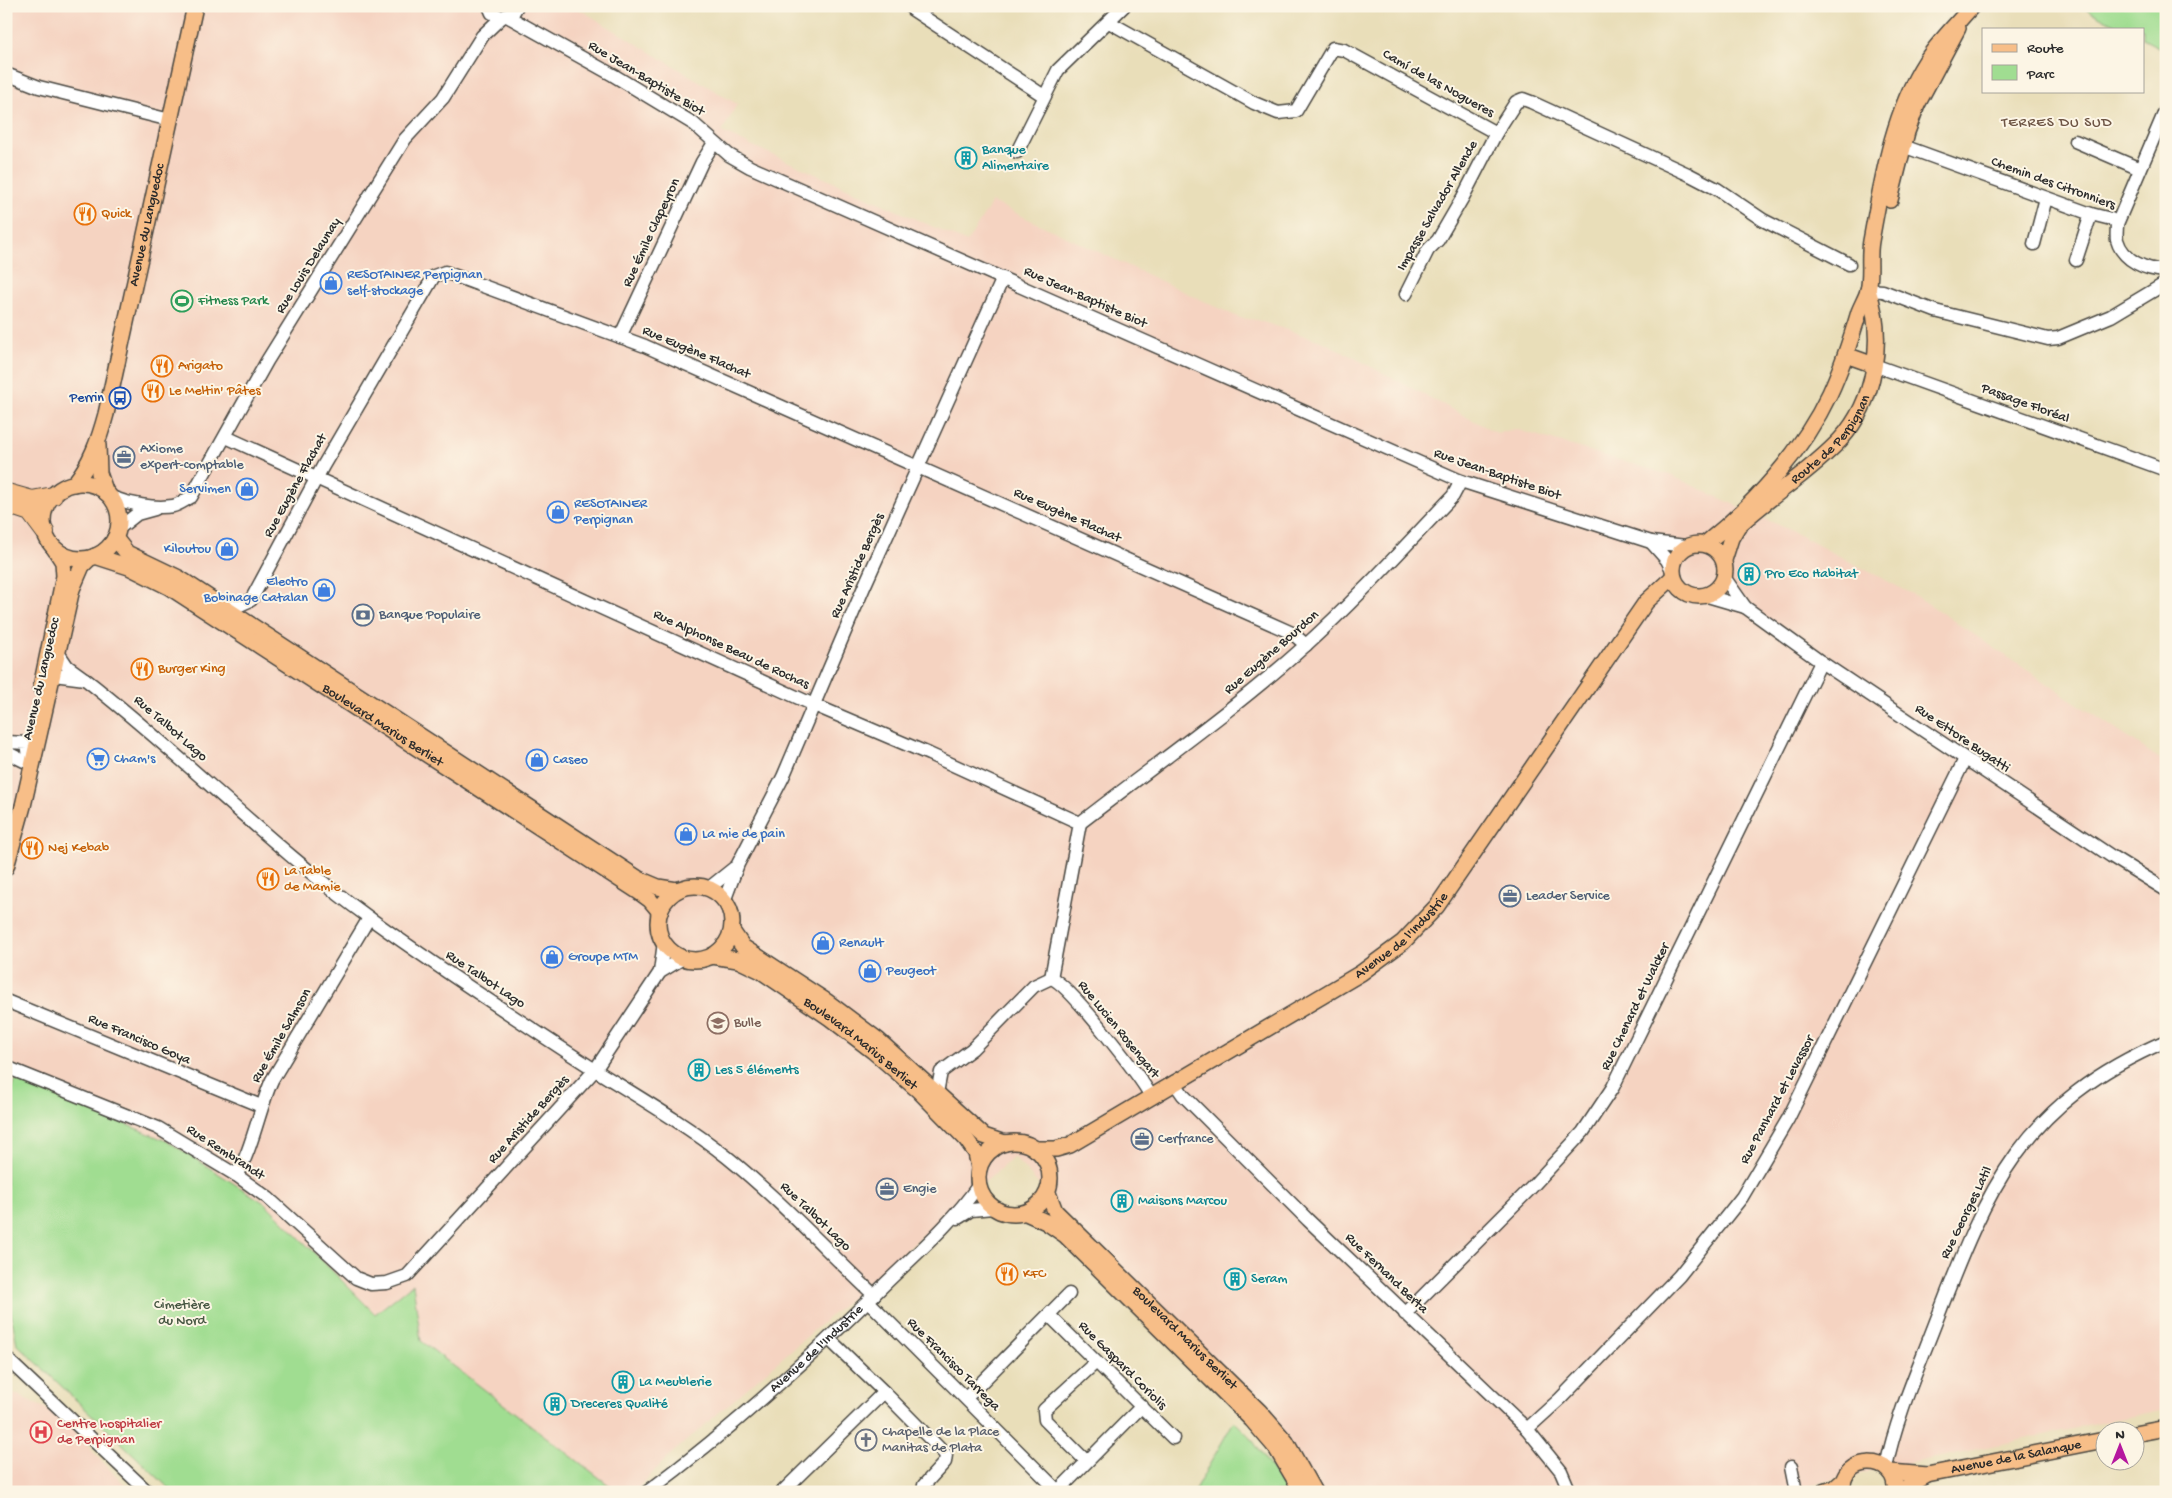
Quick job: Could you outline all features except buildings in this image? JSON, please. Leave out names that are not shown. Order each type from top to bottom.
[{"type":"highway","points":[[6,493],[32,500],[53,496]]},
{"type":"highway","points":[[6,504],[30,512],[45,532]]},
{"type":"main road","name":"Avenue du Languedoc","points":[[74,484],[84,471],[98,443],[195,6]]},
{"type":"main road","name":"Route de Perpignan","points":[[1869,271],[1880,245],[1904,146],[1917,105],[1968,10]]},
{"type":"main road","name":"Route de Perpignan","points":[[1705,544],[1737,517],[1787,461],[1829,394],[1846,355],[1868,290],[1870,244],[1884,177],[1904,107],[1925,63],[1940,41],[1968,10]]},
{"type":"main road","name":"Route de Perpignan","points":[[1724,560],[1730,538],[1738,526],[1840,439],[1854,420],[1864,399],[1874,365],[1877,324],[1868,290]]},
{"type":"main road","points":[[1846,355],[1874,365]]},
{"type":"main road","name":"Avenue du Languedoc","points":[[98,443],[99,473],[108,495]]},
{"type":"main road","points":[[74,484],[91,485],[108,495],[118,512],[117,534],[110,546],[92,557],[71,557],[54,548],[45,532],[45,513],[53,496],[74,484]]},
{"type":"main road","name":"Boulevard Marius Berliet","points":[[117,534],[127,553],[179,578],[639,879],[677,890]]},
{"type":"main road","points":[[1696,543],[1705,544],[1720,553],[1724,560],[1724,577],[1720,585],[1704,596],[1695,596],[1678,586],[1673,573],[1679,552],[1686,546],[1696,543]]},
{"type":"main road","name":"Avenue du Languedoc","points":[[6,867],[23,806],[29,754],[64,576],[63,562],[54,548]]},
{"type":"main road","name":"Avenue du Languedoc","points":[[13,842],[16,804],[29,754],[54,675],[75,578],[92,557]]},
{"type":"main road","name":"Boulevard Marius Berliet","points":[[92,557],[129,567],[184,596],[639,892],[650,900],[660,912]]},
{"type":"main road","name":"Avenue de l'Industrie","points":[[1035,1149],[1056,1149],[1070,1145],[1361,973],[1403,942],[1437,906],[1646,602],[1673,573]]},
{"type":"main road","name":"Avenue de l'Industrie","points":[[1634,621],[1662,598],[1675,592],[1686,592]]},
{"type":"main road","points":[[694,885],[709,888],[725,899],[730,909],[732,931],[721,950],[712,956],[698,960],[683,958],[672,952],[664,942],[659,931],[660,912],[668,897],[677,890],[694,885]]},
{"type":"main road","name":"Boulevard Marius Berliet","points":[[732,931],[743,946],[826,1001],[878,1040],[965,1121],[984,1136],[1005,1143]]},
{"type":"main road","name":"Boulevard Marius Berliet","points":[[712,956],[738,960],[761,971],[830,1018],[866,1046],[918,1090],[966,1139],[976,1153],[979,1168]]},
{"type":"main road","points":[[1005,1143],[1021,1143],[1035,1149],[1046,1160],[1051,1174],[1048,1192],[1039,1205],[1026,1213],[1009,1215],[993,1208],[984,1199],[978,1186],[979,1168],[985,1157],[994,1148],[1005,1143]]},
{"type":"main road","name":"Avenue de l'Industrie","points":[[1051,1174],[1055,1162],[1070,1145]]},
{"type":"main road","name":"Boulevard Marius Berliet","points":[[1048,1192],[1056,1210],[1259,1411],[1286,1442],[1314,1492]]},
{"type":"main road","name":"Boulevard Marius Berliet","points":[[1026,1213],[1046,1222],[1065,1236],[1241,1408],[1276,1448],[1302,1492]]},
{"type":"main road","points":[[2144,1432],[2166,1428]]},
{"type":"main road","name":"Avenue de la Salanque","points":[[1927,1476],[2094,1442]]},
{"type":"main road","points":[[1824,1492],[1843,1486],[1852,1468],[1866,1462],[1927,1476]]},
{"type":"main road","points":[[1883,1467],[1894,1479],[1895,1492]]},
{"type":"main road","points":[[1900,1492],[1927,1476]]},
{"type":"street","name":"Rue Louis Delaunay","points":[[482,36],[517,6]]},
{"type":"street","name":"Rue Jean-Baptiste Biot","points":[[517,6],[533,29]]},
{"type":"street","points":[[914,6],[913,10],[1044,96]]},
{"type":"street","points":[[1018,152],[1058,70],[1124,6]]},
{"type":"street","name":"Rue Louis Delaunay","points":[[117,534],[137,514],[164,506],[175,506],[191,497],[267,362],[405,139],[444,98],[482,36],[489,8]]},
{"type":"street","name":"Rue Jean-Baptiste Biot","points":[[489,8],[496,15],[533,29],[694,124],[729,155],[750,167],[1461,481],[1651,542],[1686,546]]},
{"type":"street","name":"Camí de las Nogueres","points":[[1109,22],[1254,103],[1278,113],[1296,111],[1333,48],[1344,50],[1496,133],[1516,102],[1522,99],[1710,186],[1763,220],[1850,264]]},
{"type":"street","points":[[6,74],[39,87],[170,120]]},
{"type":"street","points":[[2118,224],[2166,110]]},
{"type":"street","name":"Impasse Salvador Allende","points":[[1406,294],[1428,250],[1438,240],[1447,226],[1496,133]]},
{"type":"street","points":[[2075,141],[2140,169]]},
{"type":"street","name":"Rue Émile Clapeyron","points":[[620,337],[702,162],[714,143]]},
{"type":"street","name":"Chemin des Citronniers","points":[[1904,146],[2111,220],[2118,224],[2117,240],[2131,261],[2152,270],[2166,271]]},
{"type":"street","points":[[2034,244],[2046,198]]},
{"type":"street","points":[[2076,260],[2091,214]]},
{"type":"street","name":"Rue Eugène Flachat","points":[[222,606],[240,604],[252,600],[317,478],[434,276],[445,272],[620,337],[919,467],[1292,633],[1306,645]]},
{"type":"street","name":"Rue Aristide Bergès","points":[[725,899],[738,864],[783,777],[1003,278]]},
{"type":"street","points":[[1868,290],[1883,291],[1935,311],[2048,339],[2058,338],[2111,316],[2166,283]]},
{"type":"street","name":"Passage Floréal","points":[[1874,365],[2166,470]]},
{"type":"street","name":"Rue Alphonse Beau de Rochas","points":[[226,437],[814,705],[929,754],[1080,823]]},
{"type":"street","name":"Rue Eugène Bourdon","points":[[1080,823],[1247,696],[1306,645],[1347,607],[1453,496],[1461,481]]},
{"type":"street","points":[[108,495],[124,503],[164,506]]},
{"type":"street","points":[[1651,542],[1667,560],[1673,573]]},
{"type":"street","name":"Rue Ettore Bugatti","points":[[1724,577],[1746,607],[1822,662],[1965,759],[2166,890]]},
{"type":"street","name":"Rue Ettore Bugatti","points":[[1704,596],[1746,607]]},
{"type":"street","points":[[54,624],[58,630],[50,663],[54,675],[85,679]]},
{"type":"street","name":"Rue Talbot Lago","points":[[59,654],[67,666],[132,715],[297,860],[369,918],[508,1014],[662,1112],[726,1157],[776,1200],[871,1299]]},
{"type":"street","name":"Rue Chenard et Walcker","points":[[1405,1314],[1544,1175],[1583,1132],[1613,1088],[1822,662]]},
{"type":"street","points":[[6,742],[29,754]]},
{"type":"street","points":[[6,752],[29,754]]},
{"type":"street","name":"Rue Panhard et Levassor","points":[[1527,1429],[1560,1399],[1679,1276],[1742,1197],[1788,1119],[1965,759]]},
{"type":"street","points":[[937,1093],[941,1072],[972,1049],[1034,986],[1051,978],[1080,823]]},
{"type":"street","name":"Rue Aristide Bergès","points":[[709,888],[738,864]]},
{"type":"street","name":"Rue Émile Salmson","points":[[236,1175],[242,1166],[261,1106],[272,1080],[369,918]]},
{"type":"street","name":"Rue Aristide Bergès","points":[[660,972],[664,942]]},
{"type":"street","name":"Rue Aristide Bergès","points":[[407,1276],[595,1070],[660,972],[683,958]]},
{"type":"street","name":"Rue Lucien Rosengart","points":[[1051,978],[1058,981],[1077,1000],[1152,1096]]},
{"type":"street","name":"Rue Francisco Goya","points":[[6,1001],[261,1106]]},
{"type":"street","name":"Rue Georges Latil","points":[[1883,1467],[1892,1437],[1952,1279],[1980,1214],[2018,1149],[2035,1128],[2059,1105],[2093,1078],[2142,1051],[2166,1041]]},
{"type":"street","name":"Rue Rembrandt","points":[[6,1067],[158,1128],[236,1175],[268,1198],[356,1278],[371,1284],[387,1284],[407,1276]]},
{"type":"street","name":"Rue Fernand Berta","points":[[1174,1082],[1183,1095],[1405,1314],[1527,1429],[1561,1471],[1570,1492]]},
{"type":"street","name":"Avenue de l'Industrie","points":[[648,1492],[734,1425],[829,1339],[943,1228],[978,1186]]},
{"type":"street","name":"Avenue de l'Industrie","points":[[943,1228],[971,1210],[993,1208]]},
{"type":"street","points":[[966,1398],[1038,1324],[1050,1316],[1069,1294]]},
{"type":"street","name":"Rue Francisco Tarrega","points":[[871,1299],[1059,1491]]},
{"type":"street","name":"Rue Gaspard Coriolis","points":[[1050,1316],[1173,1438]]},
{"type":"street","points":[[829,1339],[946,1455],[945,1462],[924,1485],[923,1492]]},
{"type":"street","points":[[9,1359],[148,1492]]},
{"type":"street","points":[[1086,1461],[1045,1420],[1044,1410],[1096,1362]]},
{"type":"street","points":[[782,1492],[884,1392]]},
{"type":"street","points":[[1059,1491],[1086,1461],[1142,1406]]},
{"type":"street","name":"Avenue de l'Industrie","points":[[658,1492],[685,1464]]},
{"type":"street","points":[[1791,1467],[1796,1492]]},
{"type":"shaded area","points":[[6,6],[574,6],[737,104],[722,132],[967,242],[992,202],[1240,318],[1257,320],[1324,342],[1497,433],[1515,429],[1670,475],[1789,530],[1918,597],[2166,763],[2166,1409],[2114,1420],[2094,1420],[2094,1424],[1832,1480],[1786,1492],[1316,1492],[1014,1157],[670,1455],[634,1492],[618,1492],[421,1341],[413,1284],[376,1314],[266,1204],[169,1142],[6,1075]]},
{"type":"shaded area","name":"Centre hospitalier de Perpignan","points":[[6,1389],[65,1418],[88,1447],[132,1492],[6,1492]]},
{"type":"green space","points":[[2080,6],[2166,6],[2166,51],[2144,40],[2144,28],[2121,28]]},
{"type":"green space","name":"Cimetière du Nord","points":[[19,1080],[169,1142],[266,1204],[375,1314],[413,1284],[421,1341],[618,1492],[173,1492],[17,1344],[6,1289],[6,1120],[14,1082]]},
{"type":"green space","points":[[1234,1421],[1251,1438],[1287,1492],[1194,1492]]},
{"type":"place","name":"Banque Alimentaire","points":[[966,158]]},
{"type":"place","name":"Quick","points":[[85,214]]},
{"type":"place","name":"RESOTAINER Perpignan self-stockage","points":[[331,283]]},
{"type":"place","name":"Fitness Park","points":[[182,301]]},
{"type":"place","name":"Arigato","points":[[162,366]]},
{"type":"place","name":"Le Meltin' Pâtes","points":[[153,391]]},
{"type":"place","name":"Perrin","points":[[120,398]]},
{"type":"place","name":"Axiome expert-comptable","points":[[124,457]]},
{"type":"place","name":"Servimen","points":[[247,489]]},
{"type":"place","name":"RESOTAINER Perpignan","points":[[558,512]]},
{"type":"place","name":"Kiloutou","points":[[227,549]]},
{"type":"place","name":"Pro Eco Habitat","points":[[1749,574]]},
{"type":"place","name":"Electro Bobinage Catalan","points":[[324,590]]},
{"type":"place","name":"Banque Populaire","points":[[363,615]]},
{"type":"place","name":"Burger King","points":[[142,669]]},
{"type":"place","name":"Cham's","points":[[98,759]]},
{"type":"place","name":"Caseo","points":[[537,760]]},
{"type":"place","name":"La mie de pain","points":[[686,834]]},
{"type":"place","name":"Nej Kebab","points":[[32,848]]},
{"type":"place","name":"La Table de Mamie","points":[[268,879]]},
{"type":"place","name":"Leader Service","points":[[1510,896]]},
{"type":"place","name":"Renault","points":[[823,943]]},
{"type":"place","name":"Groupe MTM","points":[[552,957]]},
{"type":"place","name":"Peugeot","points":[[870,971]]},
{"type":"place","name":"Bulle","points":[[718,1023]]},
{"type":"place","name":"Les 5 éléments","points":[[699,1070]]},
{"type":"place","name":"Cerfrance","points":[[1142,1139]]},
{"type":"place","name":"Engie","points":[[887,1189]]},
{"type":"place","name":"Maisons Marcou","points":[[1122,1201]]},
{"type":"place","name":"KFC","points":[[1007,1274]]},
{"type":"place","name":"Seram","points":[[1235,1279]]},
{"type":"place","name":"La Meublerie","points":[[623,1382]]},
{"type":"place","name":"Dreceres Qualité","points":[[555,1404]]},
{"type":"place","name":"Centre hospitalier de Perpignan","points":[[41,1432]]},
{"type":"place","name":"Chapelle de la Place Manitas de Plata","points":[[866,1440]]},
{"type":"district","name":"TERRES DU SUD","points":[[2057,123]]}]
